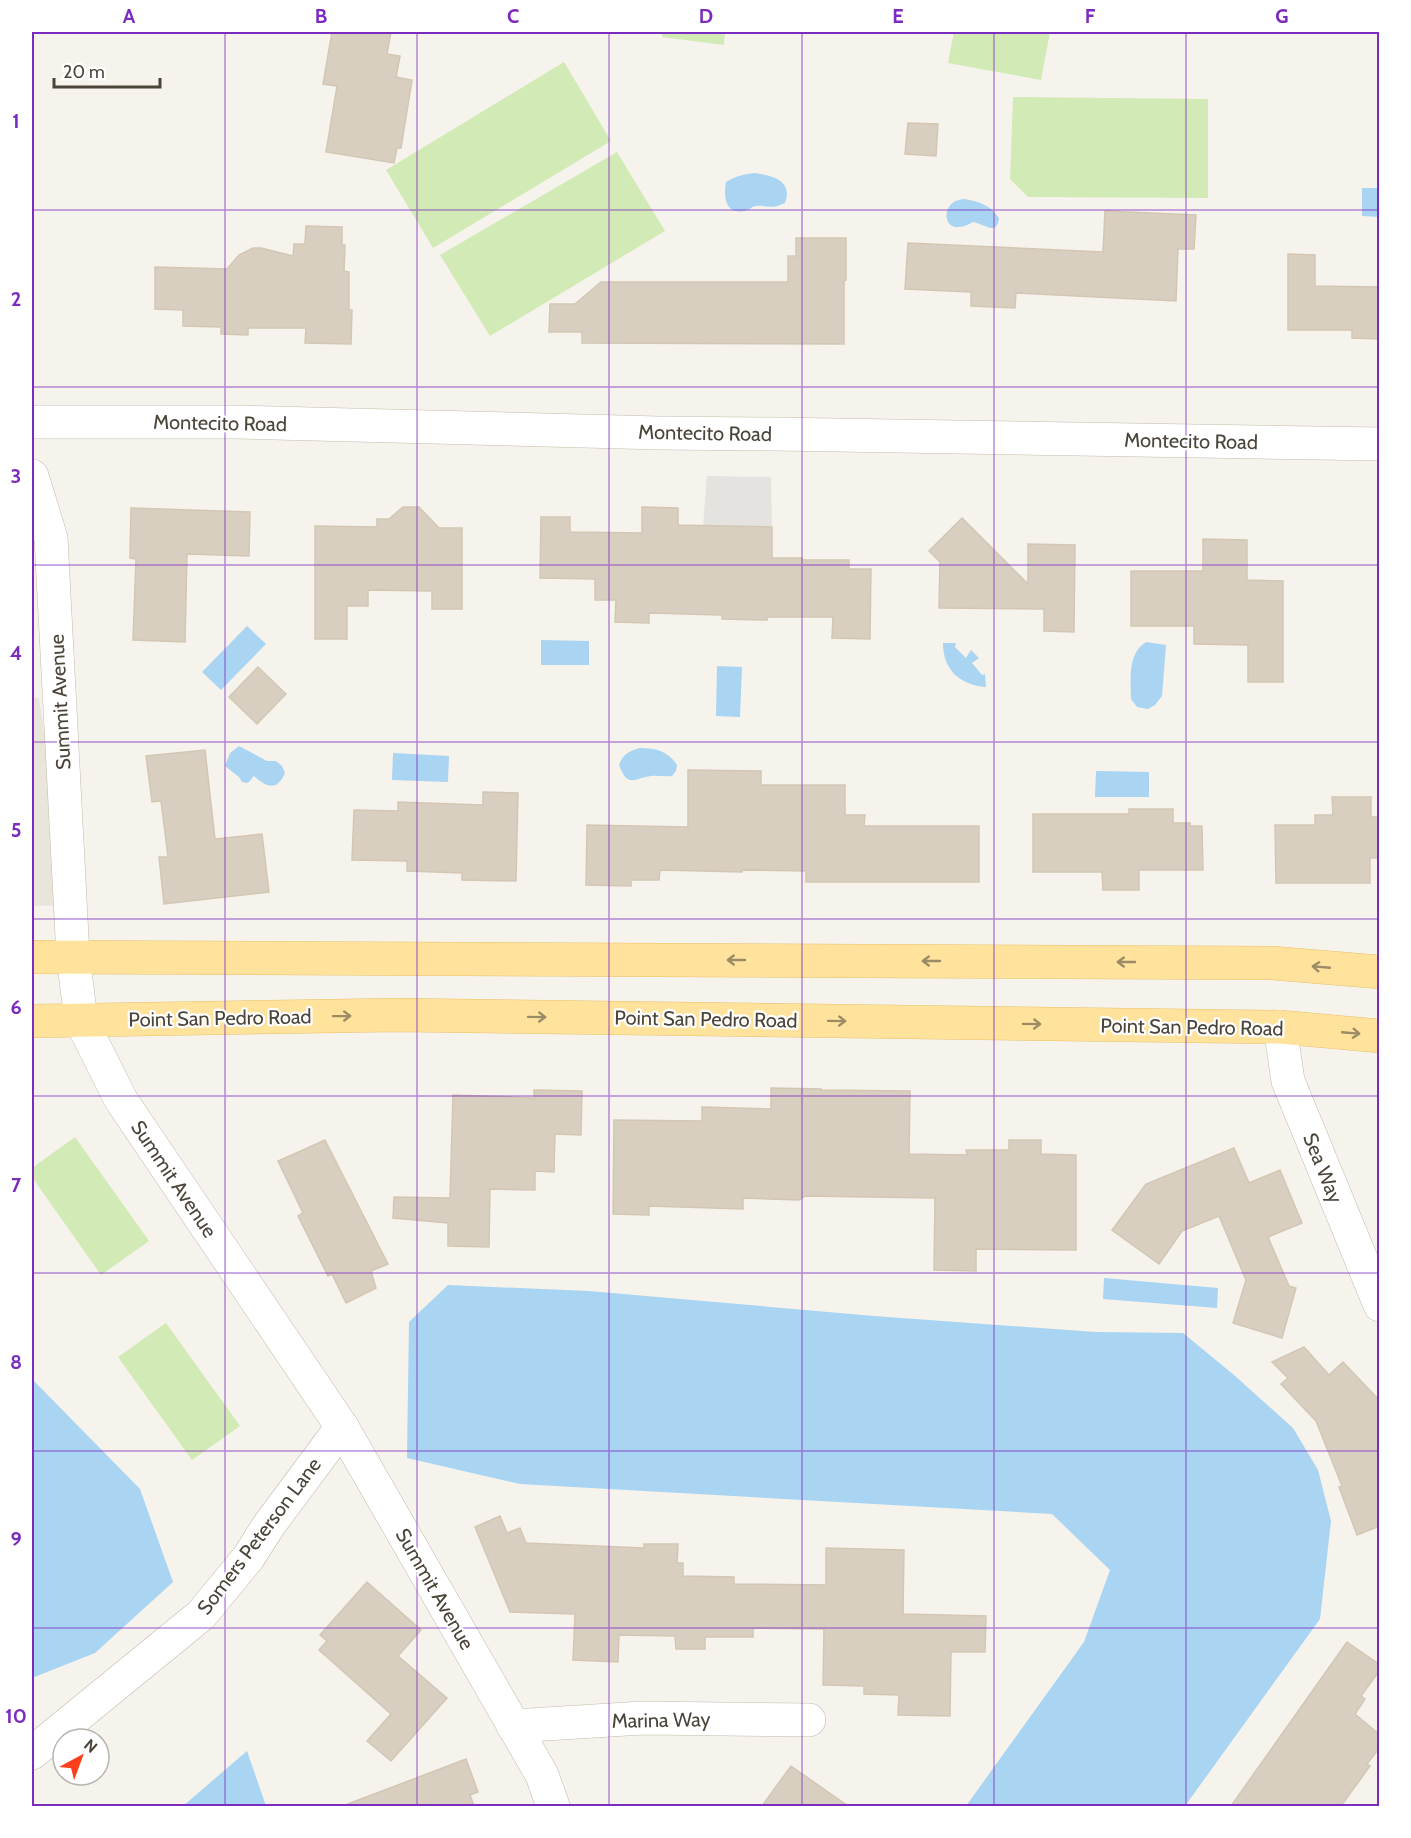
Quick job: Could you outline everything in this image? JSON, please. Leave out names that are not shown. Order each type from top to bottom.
[{"type":"main road","points":[[32,957],[1261,963],[1380,972]]},
{"type":"main road","name":"Point San Pedro Road","points":[[32,1021],[397,1015],[1280,1028],[1380,1036]]},
{"type":"street","name":"Montecito Road","points":[[32,422],[237,423],[659,433],[1380,444]]},
{"type":"street","name":"Summit Avenue","points":[[32,476],[51,538],[73,956],[81,1020],[121,1100],[342,1427],[542,1774],[553,1806]]},
{"type":"street","name":"Sea Way","points":[[1280,1028],[1288,1082],[1380,1305]]},
{"type":"street","name":"Somers Peterson Lane","points":[[32,1753],[201,1615],[248,1558],[269,1525],[342,1427]]},
{"type":"street","name":"Marina Way","points":[[513,1726],[643,1718],[809,1720]]},
{"type":"shaded area","points":[[707,476],[771,477],[772,527],[703,526]]},
{"type":"shaded area","points":[[32,697],[39,698],[70,905],[32,906]]},
{"type":"green space","points":[[662,32],[725,32],[724,45],[662,37]]},
{"type":"green space","points":[[954,32],[1050,32],[1041,80],[948,63]]},
{"type":"green space","points":[[564,62],[611,141],[433,248],[386,170]]},
{"type":"green space","points":[[1013,97],[1208,99],[1208,198],[1028,197],[1010,179]]},
{"type":"green space","points":[[617,152],[665,231],[490,336],[440,255]]},
{"type":"green space","points":[[75,1137],[149,1241],[101,1275],[32,1177],[32,1168]]},
{"type":"green space","points":[[166,1323],[240,1426],[192,1460],[118,1357]]},
{"type":"water","points":[[755,173],[775,178],[784,185],[787,196],[785,203],[773,207],[754,206],[734,211],[726,200],[726,182]]},
{"type":"water","points":[[1362,188],[1379,188],[1379,217],[1362,216]]},
{"type":"water","points":[[963,199],[979,202],[992,210],[999,218],[996,227],[989,228],[973,222],[961,227],[950,225],[947,213],[950,205]]},
{"type":"water","points":[[247,626],[266,644],[221,690],[202,672]]},
{"type":"water","points":[[541,640],[589,641],[589,665],[541,665]]},
{"type":"water","points":[[1146,642],[1166,645],[1162,696],[1155,705],[1148,709],[1137,707],[1131,699],[1133,660],[1140,647]]},
{"type":"water","points":[[943,643],[956,643],[955,647],[966,658],[971,650],[979,658],[972,663],[982,675],[985,674],[986,687],[968,683],[955,674],[946,661]]},
{"type":"water","points":[[717,666],[742,667],[740,717],[716,716]]},
{"type":"water","points":[[239,746],[267,761],[276,761],[285,773],[282,779],[271,786],[254,776],[248,783],[242,782],[225,766],[230,753]]},
{"type":"water","points":[[640,748],[666,753],[677,765],[676,771],[672,776],[629,780],[619,765],[622,758]]},
{"type":"water","points":[[393,753],[449,756],[448,782],[392,780]]},
{"type":"water","points":[[1096,771],[1149,772],[1149,797],[1095,797]]},
{"type":"water","points":[[1104,1278],[1218,1288],[1217,1308],[1103,1299]]},
{"type":"water","points":[[448,1285],[589,1291],[874,1316],[1096,1332],[1183,1333],[1293,1428],[1318,1470],[1331,1521],[1320,1619],[1185,1806],[966,1806],[1084,1642],[1110,1570],[1052,1514],[520,1484],[407,1458],[409,1322]]},
{"type":"water","points":[[32,1379],[140,1489],[173,1582],[95,1653],[32,1678]]},
{"type":"water","points":[[247,1751],[266,1806],[183,1806]]},
{"type":"building","points":[[332,32],[391,32],[387,54],[400,56],[396,77],[412,80],[401,148],[397,148],[394,163],[326,152],[337,86],[323,84]]},
{"type":"building","points":[[908,123],[938,124],[936,156],[905,154]]},
{"type":"building","points":[[1105,211],[1196,215],[1194,249],[1178,249],[1176,301],[1016,293],[1015,308],[971,306],[971,292],[905,289],[908,243],[1103,252]]},
{"type":"building","points":[[306,226],[342,227],[342,245],[345,245],[344,271],[349,272],[349,310],[352,310],[351,344],[305,343],[306,328],[248,328],[248,335],[221,334],[221,327],[183,326],[183,310],[155,309],[155,267],[227,269],[239,255],[253,248],[293,256],[294,244],[305,244]]},
{"type":"building","points":[[796,238],[846,238],[844,344],[582,343],[582,332],[549,332],[550,304],[575,304],[601,282],[788,282],[788,256],[796,256]]},
{"type":"building","points":[[1288,254],[1315,255],[1315,286],[1380,287],[1380,339],[1352,338],[1352,330],[1288,330]]},
{"type":"building","points":[[403,507],[419,507],[439,528],[462,528],[462,609],[432,609],[432,591],[368,590],[368,606],[347,606],[347,639],[315,639],[315,526],[377,527],[377,519],[389,519]]},
{"type":"building","points":[[642,507],[678,508],[678,525],[772,527],[772,558],[849,560],[849,569],[871,569],[870,639],[832,638],[833,617],[768,617],[767,620],[722,619],[722,615],[649,613],[649,623],[615,622],[616,600],[595,600],[595,579],[540,578],[541,517],[570,517],[570,532],[642,533]]},
{"type":"building","points":[[131,508],[250,512],[249,556],[187,554],[185,642],[133,640],[136,559],[130,558]]},
{"type":"building","points":[[962,518],[1028,584],[1028,544],[1075,545],[1074,632],[1044,631],[1044,609],[939,608],[940,562],[929,551]]},
{"type":"building","points":[[1203,539],[1247,540],[1247,580],[1283,581],[1283,682],[1248,682],[1248,645],[1194,644],[1194,626],[1131,626],[1131,571],[1203,571]]},
{"type":"building","points":[[258,667],[286,694],[257,724],[229,697]]},
{"type":"building","points":[[205,750],[215,839],[262,834],[269,892],[164,904],[159,857],[168,857],[161,801],[152,802],[146,756]]},
{"type":"building","points":[[688,770],[761,771],[761,785],[845,785],[845,815],[865,815],[864,826],[979,826],[979,882],[806,882],[806,871],[660,870],[659,880],[631,880],[631,886],[586,885],[587,825],[688,827]]},
{"type":"building","points":[[483,792],[518,793],[516,881],[462,880],[462,873],[407,871],[407,861],[352,860],[354,810],[398,811],[398,802],[483,805]]},
{"type":"building","points":[[1332,797],[1371,797],[1371,817],[1380,817],[1380,858],[1370,858],[1370,883],[1276,883],[1275,825],[1315,825],[1315,815],[1333,815]]},
{"type":"building","points":[[1129,809],[1173,809],[1173,823],[1202,826],[1203,870],[1139,870],[1139,890],[1103,890],[1102,872],[1033,872],[1033,814],[1129,814]]},
{"type":"building","points":[[771,1088],[910,1091],[909,1154],[967,1155],[966,1150],[1009,1150],[1009,1140],[1041,1140],[1041,1154],[1076,1155],[1076,1250],[976,1249],[976,1271],[934,1270],[935,1198],[805,1196],[799,1200],[743,1198],[743,1209],[649,1206],[649,1215],[613,1214],[614,1120],[702,1121],[702,1107],[771,1109]]},
{"type":"building","points":[[534,1090],[582,1091],[581,1135],[555,1134],[554,1172],[535,1171],[535,1190],[490,1189],[489,1247],[448,1246],[448,1223],[393,1218],[394,1197],[450,1198],[453,1095],[534,1098]]},
{"type":"building","points":[[325,1140],[388,1264],[371,1271],[376,1288],[346,1303],[332,1274],[328,1276],[298,1216],[303,1213],[278,1161]]},
{"type":"building","points":[[1234,1148],[1249,1183],[1280,1170],[1302,1223],[1268,1237],[1289,1286],[1296,1288],[1282,1338],[1233,1323],[1246,1280],[1219,1216],[1182,1231],[1159,1264],[1112,1230],[1146,1184]]},
{"type":"building","points":[[1304,1347],[1329,1375],[1343,1362],[1380,1401],[1380,1526],[1357,1535],[1339,1487],[1342,1486],[1316,1421],[1281,1384],[1288,1378],[1272,1362]]},
{"type":"building","points":[[500,1516],[507,1533],[520,1528],[526,1543],[644,1548],[644,1544],[678,1544],[677,1563],[683,1563],[683,1576],[734,1577],[734,1584],[826,1585],[826,1548],[904,1550],[903,1614],[986,1616],[985,1652],[951,1652],[950,1716],[898,1715],[899,1695],[864,1694],[864,1686],[823,1685],[824,1629],[753,1628],[753,1637],[705,1637],[705,1649],[676,1649],[675,1636],[619,1635],[618,1662],[573,1660],[575,1614],[510,1612],[475,1527]]},
{"type":"building","points":[[367,1582],[421,1630],[398,1656],[447,1698],[391,1761],[367,1741],[391,1714],[319,1650],[327,1641],[320,1635]]},
{"type":"building","points":[[1347,1642],[1380,1665],[1380,1670],[1361,1696],[1365,1699],[1355,1714],[1380,1735],[1380,1747],[1367,1764],[1370,1766],[1341,1806],[1231,1806]]},
{"type":"building","points":[[466,1759],[478,1792],[470,1795],[474,1806],[349,1806],[348,1804]]},
{"type":"building","points":[[791,1766],[848,1806],[762,1806]]}]
